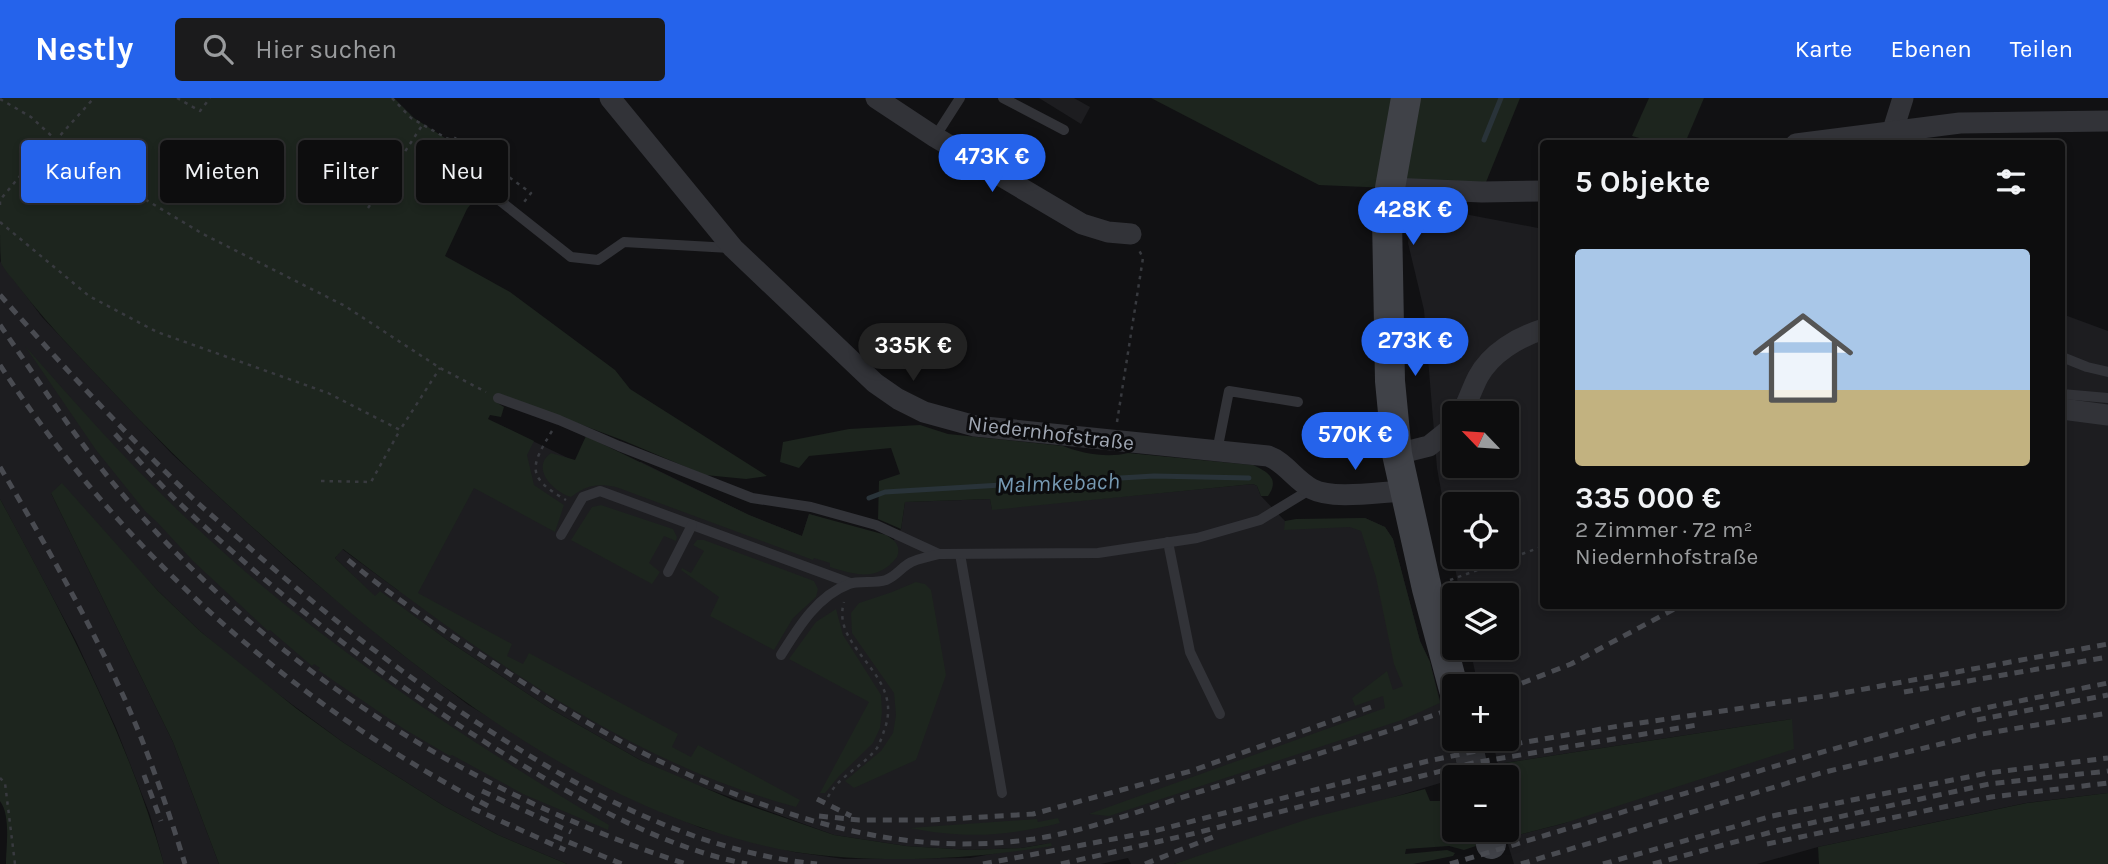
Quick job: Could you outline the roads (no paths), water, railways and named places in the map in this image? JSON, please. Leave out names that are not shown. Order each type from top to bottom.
[{"type":"main road","points":[[1406,98],[1387,218],[1388,339],[1392,409],[1404,491],[1450,674]]},
{"type":"street","name":"Niedernhofstraße","points":[[610,98],[733,248],[874,383],[907,404],[924,412],[975,426],[1276,459],[1311,489]]},
{"type":"street","points":[[876,98],[935,137],[1082,224],[1108,232],[1131,234]]},
{"type":"street","points":[[1893,130],[1903,98]]},
{"type":"street","points":[[1824,140],[1959,123],[2108,121]]},
{"type":"street","points":[[1390,188],[1482,192],[1540,191]]},
{"type":"street","points":[[1467,401],[1479,375],[1494,357],[1521,337],[1540,330]]},
{"type":"street","points":[[2065,409],[2108,415]]},
{"type":"street","points":[[1397,454],[1429,446],[1442,436]]},
{"type":"street","points":[[1311,489],[1338,494],[1404,491]]},
{"type":"lane","points":[[935,137],[960,98]]},
{"type":"lane","points":[[1003,98],[1064,130]]},
{"type":"lane","points":[[502,203],[570,257],[598,260],[624,242],[733,248]]},
{"type":"lane","points":[[2065,358],[2087,368],[2108,372]]},
{"type":"lane","points":[[1217,451],[1228,391],[1298,402]]},
{"type":"lane","points":[[2065,394],[2108,398]]},
{"type":"lane","points":[[498,398],[559,419],[752,498],[811,507],[876,525],[940,554]]},
{"type":"lane","points":[[561,535],[583,497],[600,491],[850,583],[867,584],[898,575],[906,565],[915,560],[940,554],[1098,553],[1197,538],[1260,520],[1311,489]]},
{"type":"lane","points":[[668,572],[692,525]]},
{"type":"lane","points":[[1168,542],[1190,652],[1220,714]]},
{"type":"lane","points":[[960,554],[1002,793]]},
{"type":"lane","points":[[781,655],[806,617],[827,598],[850,583]]},
{"type":"waterway","name":"Malmkebach","points":[[1484,140],[1501,98]]},
{"type":"waterway","name":"Malmkebach","points":[[869,498],[885,492],[1154,476],[1249,478]]},
{"type":"tunnel","points":[[1469,751],[1472,765]]},
{"type":"railway","points":[[0,295],[111,417],[196,502],[332,617],[455,708],[564,776],[644,816],[729,847],[817,864]]},
{"type":"railway","points":[[0,325],[72,429],[118,489],[176,553],[239,613],[306,667],[376,716],[449,761],[526,800],[605,835],[686,864]]},
{"type":"railway","points":[[0,365],[48,434],[100,499],[156,560],[216,618],[280,671],[347,721],[417,766],[490,807]]},
{"type":"railway","points":[[115,434],[176,500],[260,575],[348,646],[439,712],[534,772],[610,814],[691,849],[747,864]]},
{"type":"railway","points":[[0,467],[64,578],[122,693],[156,777],[185,864]]},
{"type":"railway","points":[[348,560],[423,616],[532,689],[624,743],[721,789],[756,802],[825,824],[893,838],[962,844],[997,843],[1077,830],[1442,712]]},
{"type":"railway","points":[[1519,684],[1571,664],[1674,609]]},
{"type":"railway","points":[[983,864],[1150,832],[1428,761],[1491,748],[1832,695],[2108,644]]},
{"type":"railway","points":[[1904,692],[2108,657]]},
{"type":"railway","points":[[1450,864],[1819,753],[1975,710],[2108,683]]},
{"type":"railway","points":[[1977,720],[2108,695]]},
{"type":"railway","points":[[819,816],[859,820],[931,820],[1033,814],[1191,771],[1377,705]]},
{"type":"railway","points":[[1521,864],[1821,773],[1982,734],[2108,713]]},
{"type":"railway","points":[[1061,864],[1473,763],[1697,725]]},
{"type":"railway","points":[[1603,864],[1772,816],[1988,773],[2108,758]]},
{"type":"railway","points":[[1653,864],[1779,830],[1989,784],[2108,771]]},
{"type":"railway","points":[[144,775],[161,821]]},
{"type":"railway","points":[[1767,844],[1991,797],[2108,783]]},
{"type":"railway","points":[[482,791],[571,832]]},
{"type":"railway","points":[[817,799],[851,816]]},
{"type":"railway","points":[[472,808],[565,850]]},
{"type":"railway","points":[[554,836],[622,864]]},
{"type":"railway","points":[[1145,864],[1213,837]]}]
